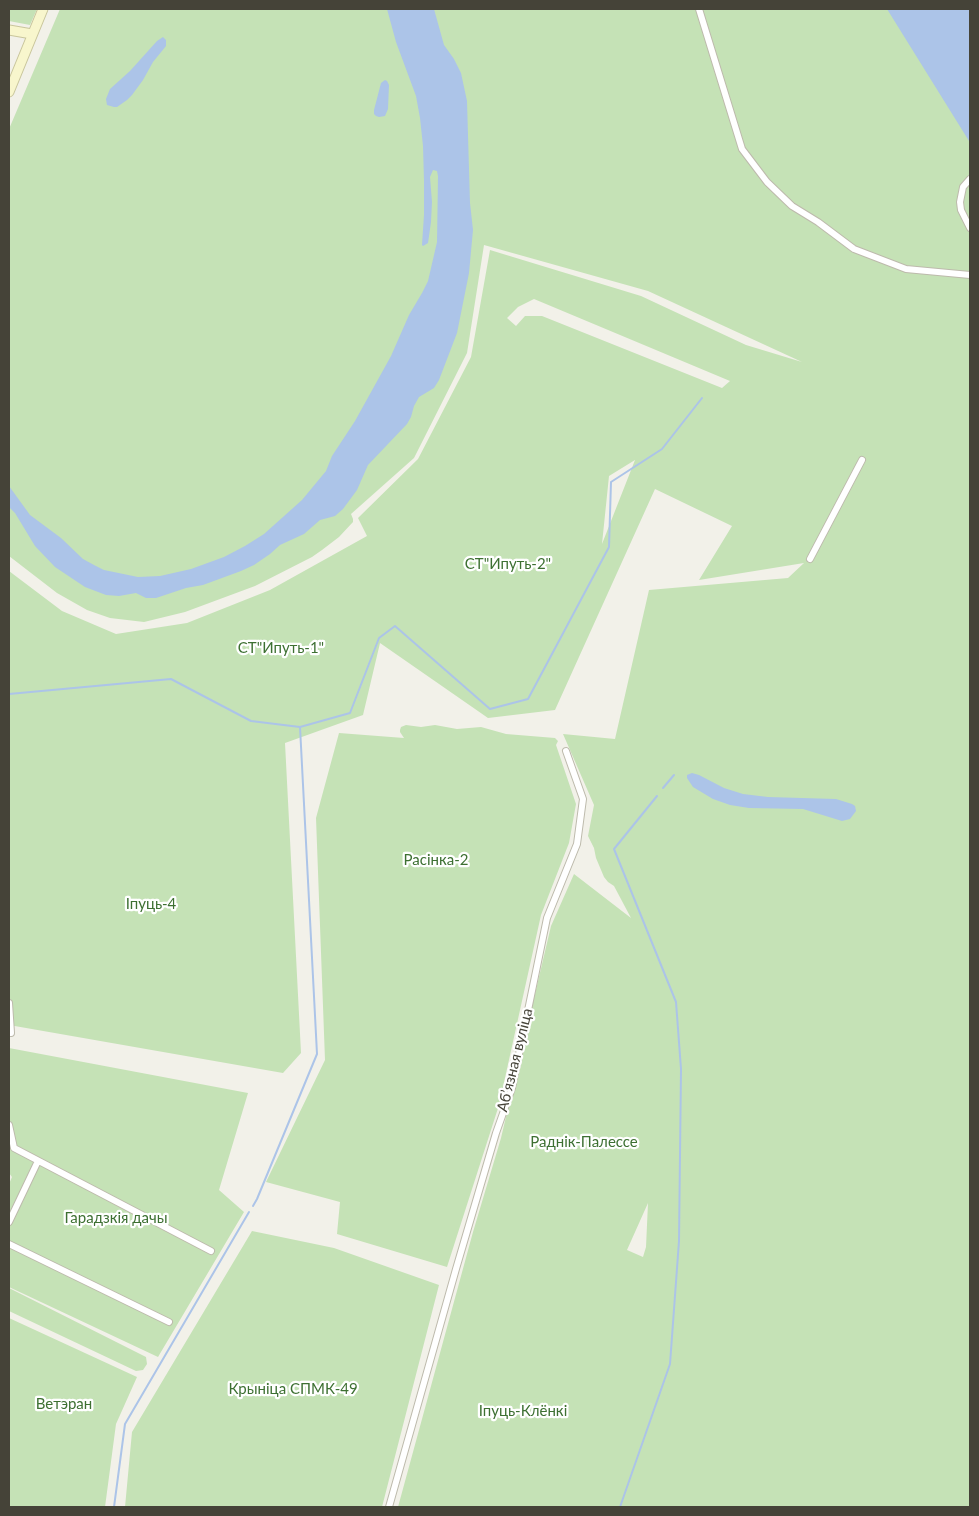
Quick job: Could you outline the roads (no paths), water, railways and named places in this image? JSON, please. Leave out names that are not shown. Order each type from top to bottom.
[{"type":"street","points":[[9,92],[43,9]]},
{"type":"street","points":[[699,9],[742,149],[767,182],[792,206],[818,222],[854,249],[906,269],[970,275]]},
{"type":"street","points":[[12,31],[32,34]]},
{"type":"street","points":[[970,179],[963,187],[960,194],[960,202],[961,210],[970,228]]},
{"type":"street","points":[[810,559],[862,460]]},
{"type":"street","name":"Абʼязная вуліца","points":[[389,1507],[496,1133],[512,1088],[547,918],[577,844],[583,800],[566,752]]},
{"type":"street","points":[[9,1003],[11,1034]]},
{"type":"street","points":[[9,1125],[14,1148],[211,1251]]},
{"type":"street","points":[[9,1222],[38,1161]]},
{"type":"street","points":[[9,1244],[169,1322]]},
{"type":"water","points":[[387,9],[434,9],[444,45],[461,73],[467,101],[470,203],[473,230],[469,273],[457,333],[439,380],[434,388],[419,397],[407,424],[368,465],[357,490],[343,509],[335,516],[320,520],[304,534],[280,545],[254,565],[203,585],[186,588],[156,598],[146,598],[136,593],[119,596],[106,595],[85,587],[55,567],[35,546],[15,513],[9,507],[9,486],[30,515],[61,538],[83,559],[104,570],[138,577],[160,576],[191,569],[224,557],[245,546],[264,534],[302,500],[326,471],[332,456],[355,421],[391,356],[409,315],[428,281],[437,242],[438,176],[437,171],[433,170],[430,177],[431,222],[428,243],[423,246],[424,181],[420,118],[416,96],[396,42]]},
{"type":"water","points":[[887,9],[970,9],[970,142],[969,141]]},
{"type":"water","points":[[163,37],[166,40],[166,46],[153,62],[132,95],[117,107],[107,105],[106,99],[110,89]]},
{"type":"water","points":[[385,80],[389,85],[388,109],[385,116],[379,117],[374,114],[374,110],[381,83]]},
{"type":"water","points":[[692,773],[724,788],[743,794],[768,797],[836,799],[852,804],[855,806],[856,811],[850,819],[842,821],[803,809],[749,808],[730,805],[713,799],[693,787],[687,778],[687,775]]},
{"type":"waterway","points":[[9,694],[171,679],[251,721],[300,727],[350,713],[379,638],[395,626],[490,709],[528,699],[609,547],[611,482],[662,449],[702,398]]},
{"type":"waterway","points":[[253,1206],[317,1054],[300,727]]},
{"type":"waterway","points":[[663,788],[674,775]]},
{"type":"waterway","points":[[620,1507],[670,1364],[679,1241],[681,1069],[676,1002],[614,849],[657,796]]},
{"type":"waterway","points":[[114,1507],[125,1424],[249,1212]]},
{"type":"park label","name":"СТ\"Ипуть-2\"","points":[[508,564]]},
{"type":"park label","name":"СТ\"Ипуть-1\"","points":[[281,648]]},
{"type":"park label","name":"Расінка-2","points":[[436,860]]},
{"type":"park label","name":"Іпуць-4","points":[[151,904]]},
{"type":"park label","name":"Раднік-Палессе","points":[[584,1142]]},
{"type":"park label","name":"Гарадзкія дачы","points":[[116,1218]]},
{"type":"park label","name":"Крыніца СПМК-49","points":[[293,1389]]},
{"type":"park label","name":"Ветэран","points":[[64,1404]]},
{"type":"park label","name":"Іпуць-Клёнкі","points":[[523,1411]]}]
